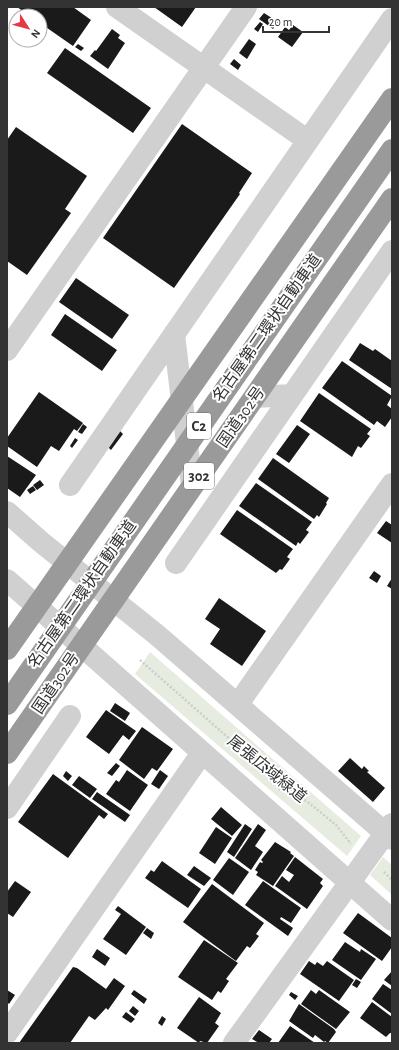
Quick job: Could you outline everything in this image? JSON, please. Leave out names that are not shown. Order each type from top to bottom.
[{"type":"highway","name":"名古屋第二環状自動車道","points":[[7,649],[392,99]]},
{"type":"highway","name":"名古屋第二環状自動車道","points":[[7,704],[392,150]]},
{"type":"highway","name":"国道302号","points":[[7,753],[392,199]]},
{"type":"street","points":[[117,7],[307,140]]},
{"type":"street","points":[[7,350],[246,7]]},
{"type":"street","points":[[70,485],[392,19]]},
{"type":"street","points":[[176,563],[392,251]]},
{"type":"street","points":[[174,334],[192,486]]},
{"type":"street","points":[[255,397],[292,395]]},
{"type":"street","points":[[238,704],[392,484]]},
{"type":"street","points":[[7,512],[41,542],[113,599],[238,704],[301,760],[390,832],[368,858],[234,1043]]},
{"type":"street","points":[[7,580],[392,920]]},
{"type":"street","points":[[7,808],[70,716]]},
{"type":"street","points":[[7,1033],[202,753]]},
{"type":"path","name":"尾張広域緑道","points":[[140,660],[282,785],[309,803],[330,821],[351,844],[392,880]]},
{"type":"path","points":[[264,808],[301,760]]},
{"type":"shaded area","points":[[150,652],[361,836],[347,856],[135,674]]},
{"type":"shaded area","points":[[383,857],[392,865],[392,895],[370,875]]},
{"type":"building","points":[[17,7],[73,7],[91,20],[73,46],[48,29],[48,8]]},
{"type":"building","points":[[154,7],[196,7],[182,27]]},
{"type":"building","points":[[264,13],[278,22],[273,29],[259,19]]},
{"type":"building","points":[[260,22],[263,24],[258,32],[254,29]]},
{"type":"building","points":[[293,25],[303,32],[292,47],[278,37],[285,27],[289,30]]},
{"type":"building","points":[[112,29],[120,35],[118,38],[125,43],[108,69],[90,56],[95,50],[96,51]]},
{"type":"building","points":[[249,39],[256,44],[247,59],[239,53]]},
{"type":"building","points":[[78,44],[84,48],[81,51],[75,47]]},
{"type":"building","points":[[65,48],[151,108],[133,133],[47,73]]},
{"type":"building","points":[[234,59],[241,65],[238,70],[230,64]]},
{"type":"building","points":[[182,124],[252,173],[239,193],[240,194],[174,288],[103,238]]},
{"type":"building","points":[[16,127],[87,176],[65,209],[71,213],[27,275],[7,261],[7,140]]},
{"type":"building","points":[[76,278],[129,315],[112,339],[59,302]]},
{"type":"building","points":[[65,314],[117,350],[102,371],[51,335]]},
{"type":"building","points":[[360,343],[373,351],[375,349],[392,361],[392,389],[349,360]]},
{"type":"building","points":[[342,361],[392,396],[387,405],[392,409],[392,417],[385,427],[377,421],[374,425],[322,388]]},
{"type":"building","points":[[39,392],[83,423],[77,431],[74,429],[59,451],[51,446],[37,467],[7,446],[7,438]]},
{"type":"building","points":[[319,393],[371,429],[367,434],[370,436],[361,448],[358,446],[352,457],[300,421]]},
{"type":"building","points":[[83,424],[87,427],[82,434],[78,432]]},
{"type":"building","points":[[297,425],[310,434],[289,463],[276,454]]},
{"type":"building","points":[[120,431],[123,434],[111,450],[108,447]]},
{"type":"building","points":[[75,438],[78,440],[72,448],[70,446]]},
{"type":"building","points":[[7,456],[36,475],[20,497],[7,488]]},
{"type":"building","points":[[273,458],[329,498],[319,517],[317,515],[314,519],[258,479]]},
{"type":"building","points":[[40,480],[44,485],[37,490],[33,485]]},
{"type":"building","points":[[256,483],[312,522],[306,530],[309,532],[300,544],[298,542],[296,546],[239,506]]},
{"type":"building","points":[[33,486],[36,490],[30,494],[27,490]]},
{"type":"building","points":[[237,510],[293,549],[287,557],[290,559],[282,570],[280,569],[276,573],[220,534]]},
{"type":"building","points":[[386,521],[392,525],[392,543],[377,533]]},
{"type":"building","points":[[374,571],[381,576],[377,583],[369,578]]},
{"type":"building","points":[[392,578],[392,589],[387,586]]},
{"type":"building","points":[[219,598],[266,631],[242,666],[210,644],[220,629],[205,619]]},
{"type":"building","points":[[115,703],[130,713],[125,721],[110,711]]},
{"type":"building","points":[[106,710],[136,731],[129,740],[123,735],[109,754],[86,737]]},
{"type":"building","points":[[142,727],[173,749],[157,771],[152,768],[144,779],[119,760]]},
{"type":"building","points":[[251,751],[271,767],[265,775],[245,758]]},
{"type":"building","points":[[350,758],[362,769],[364,766],[369,771],[367,772],[385,788],[373,802],[338,771]]},
{"type":"building","points":[[116,763],[120,766],[112,776],[107,773]]},
{"type":"building","points":[[127,770],[148,785],[130,811],[106,794],[116,780],[119,782]]},
{"type":"building","points":[[160,770],[168,776],[159,789],[151,784]]},
{"type":"building","points":[[66,771],[72,776],[68,781],[63,776]]},
{"type":"building","points":[[53,774],[108,814],[104,819],[99,815],[68,858],[18,822]]},
{"type":"building","points":[[79,776],[97,789],[90,798],[72,785]]},
{"type":"building","points":[[97,792],[130,815],[125,822],[92,799]]},
{"type":"building","points":[[221,807],[242,825],[232,836],[211,819]]},
{"type":"building","points":[[245,824],[252,829],[234,857],[227,852]]},
{"type":"building","points":[[258,824],[266,830],[255,846],[263,852],[251,870],[235,858]]},
{"type":"building","points":[[216,827],[232,838],[215,864],[199,853]]},
{"type":"building","points":[[275,842],[291,852],[290,853],[294,856],[273,886],[256,875],[258,872],[255,870],[260,862],[263,862],[261,860]]},
{"type":"building","points":[[295,857],[323,879],[320,883],[323,886],[307,909],[275,886],[282,876],[289,882],[294,875],[286,870]]},
{"type":"building","points":[[229,858],[249,872],[233,895],[213,880]]},
{"type":"building","points":[[162,861],[201,889],[188,908],[145,878],[151,870],[154,872]]},
{"type":"building","points":[[194,866],[211,878],[204,886],[187,875]]},
{"type":"building","points":[[15,881],[31,892],[13,917],[7,913],[7,892]]},
{"type":"building","points":[[263,881],[301,908],[291,923],[281,917],[280,919],[293,928],[288,936],[245,905]]},
{"type":"building","points":[[212,884],[264,923],[256,934],[259,936],[250,948],[247,946],[236,961],[183,922]]},
{"type":"building","points":[[118,906],[146,927],[126,955],[103,939],[121,914],[115,910]]},
{"type":"building","points":[[358,913],[392,938],[392,947],[382,961],[343,933]]},
{"type":"building","points":[[147,928],[154,933],[151,939],[143,933]]},
{"type":"building","points":[[204,940],[238,963],[226,979],[229,981],[221,993],[218,991],[212,1000],[178,977]]},
{"type":"building","points":[[345,942],[360,952],[361,949],[376,959],[361,980],[332,960]]},
{"type":"building","points":[[97,949],[110,958],[105,966],[92,957]]},
{"type":"building","points":[[309,961],[315,965],[317,962],[323,966],[327,961],[354,980],[339,1001],[300,974]]},
{"type":"building","points":[[73,967],[77,968],[106,989],[114,978],[125,986],[108,1010],[106,1008],[95,1020],[89,1016],[70,1043],[19,1043]]},
{"type":"building","points":[[392,971],[392,986],[384,980]]},
{"type":"building","points":[[356,979],[361,982],[357,988],[352,985]]},
{"type":"building","points":[[383,984],[392,990],[392,1014],[372,999]]},
{"type":"building","points":[[7,990],[15,995],[9,1004],[7,1002]]},
{"type":"building","points":[[134,990],[147,999],[144,1004],[131,994]]},
{"type":"building","points":[[311,990],[316,994],[319,990],[350,1012],[336,1029],[301,1004]]},
{"type":"building","points":[[291,992],[298,996],[295,1000],[289,995]]},
{"type":"building","points":[[199,997],[221,1013],[215,1023],[219,1026],[207,1043],[200,1041],[199,1043],[177,1028]]},
{"type":"building","points":[[372,1002],[392,1017],[392,1033],[386,1037],[360,1018]]},
{"type":"building","points":[[299,1004],[334,1029],[336,1032],[328,1043],[325,1041],[324,1042],[315,1035],[313,1038],[289,1021]]},
{"type":"building","points":[[133,1006],[139,1011],[135,1016],[129,1011]]},
{"type":"building","points":[[126,1012],[135,1019],[131,1023],[122,1017]]},
{"type":"building","points":[[162,1016],[166,1019],[162,1026],[158,1023]]},
{"type":"building","points":[[290,1026],[315,1043],[278,1043]]},
{"type":"building","points":[[259,1030],[272,1039],[269,1043],[259,1043],[252,1039]]}]
